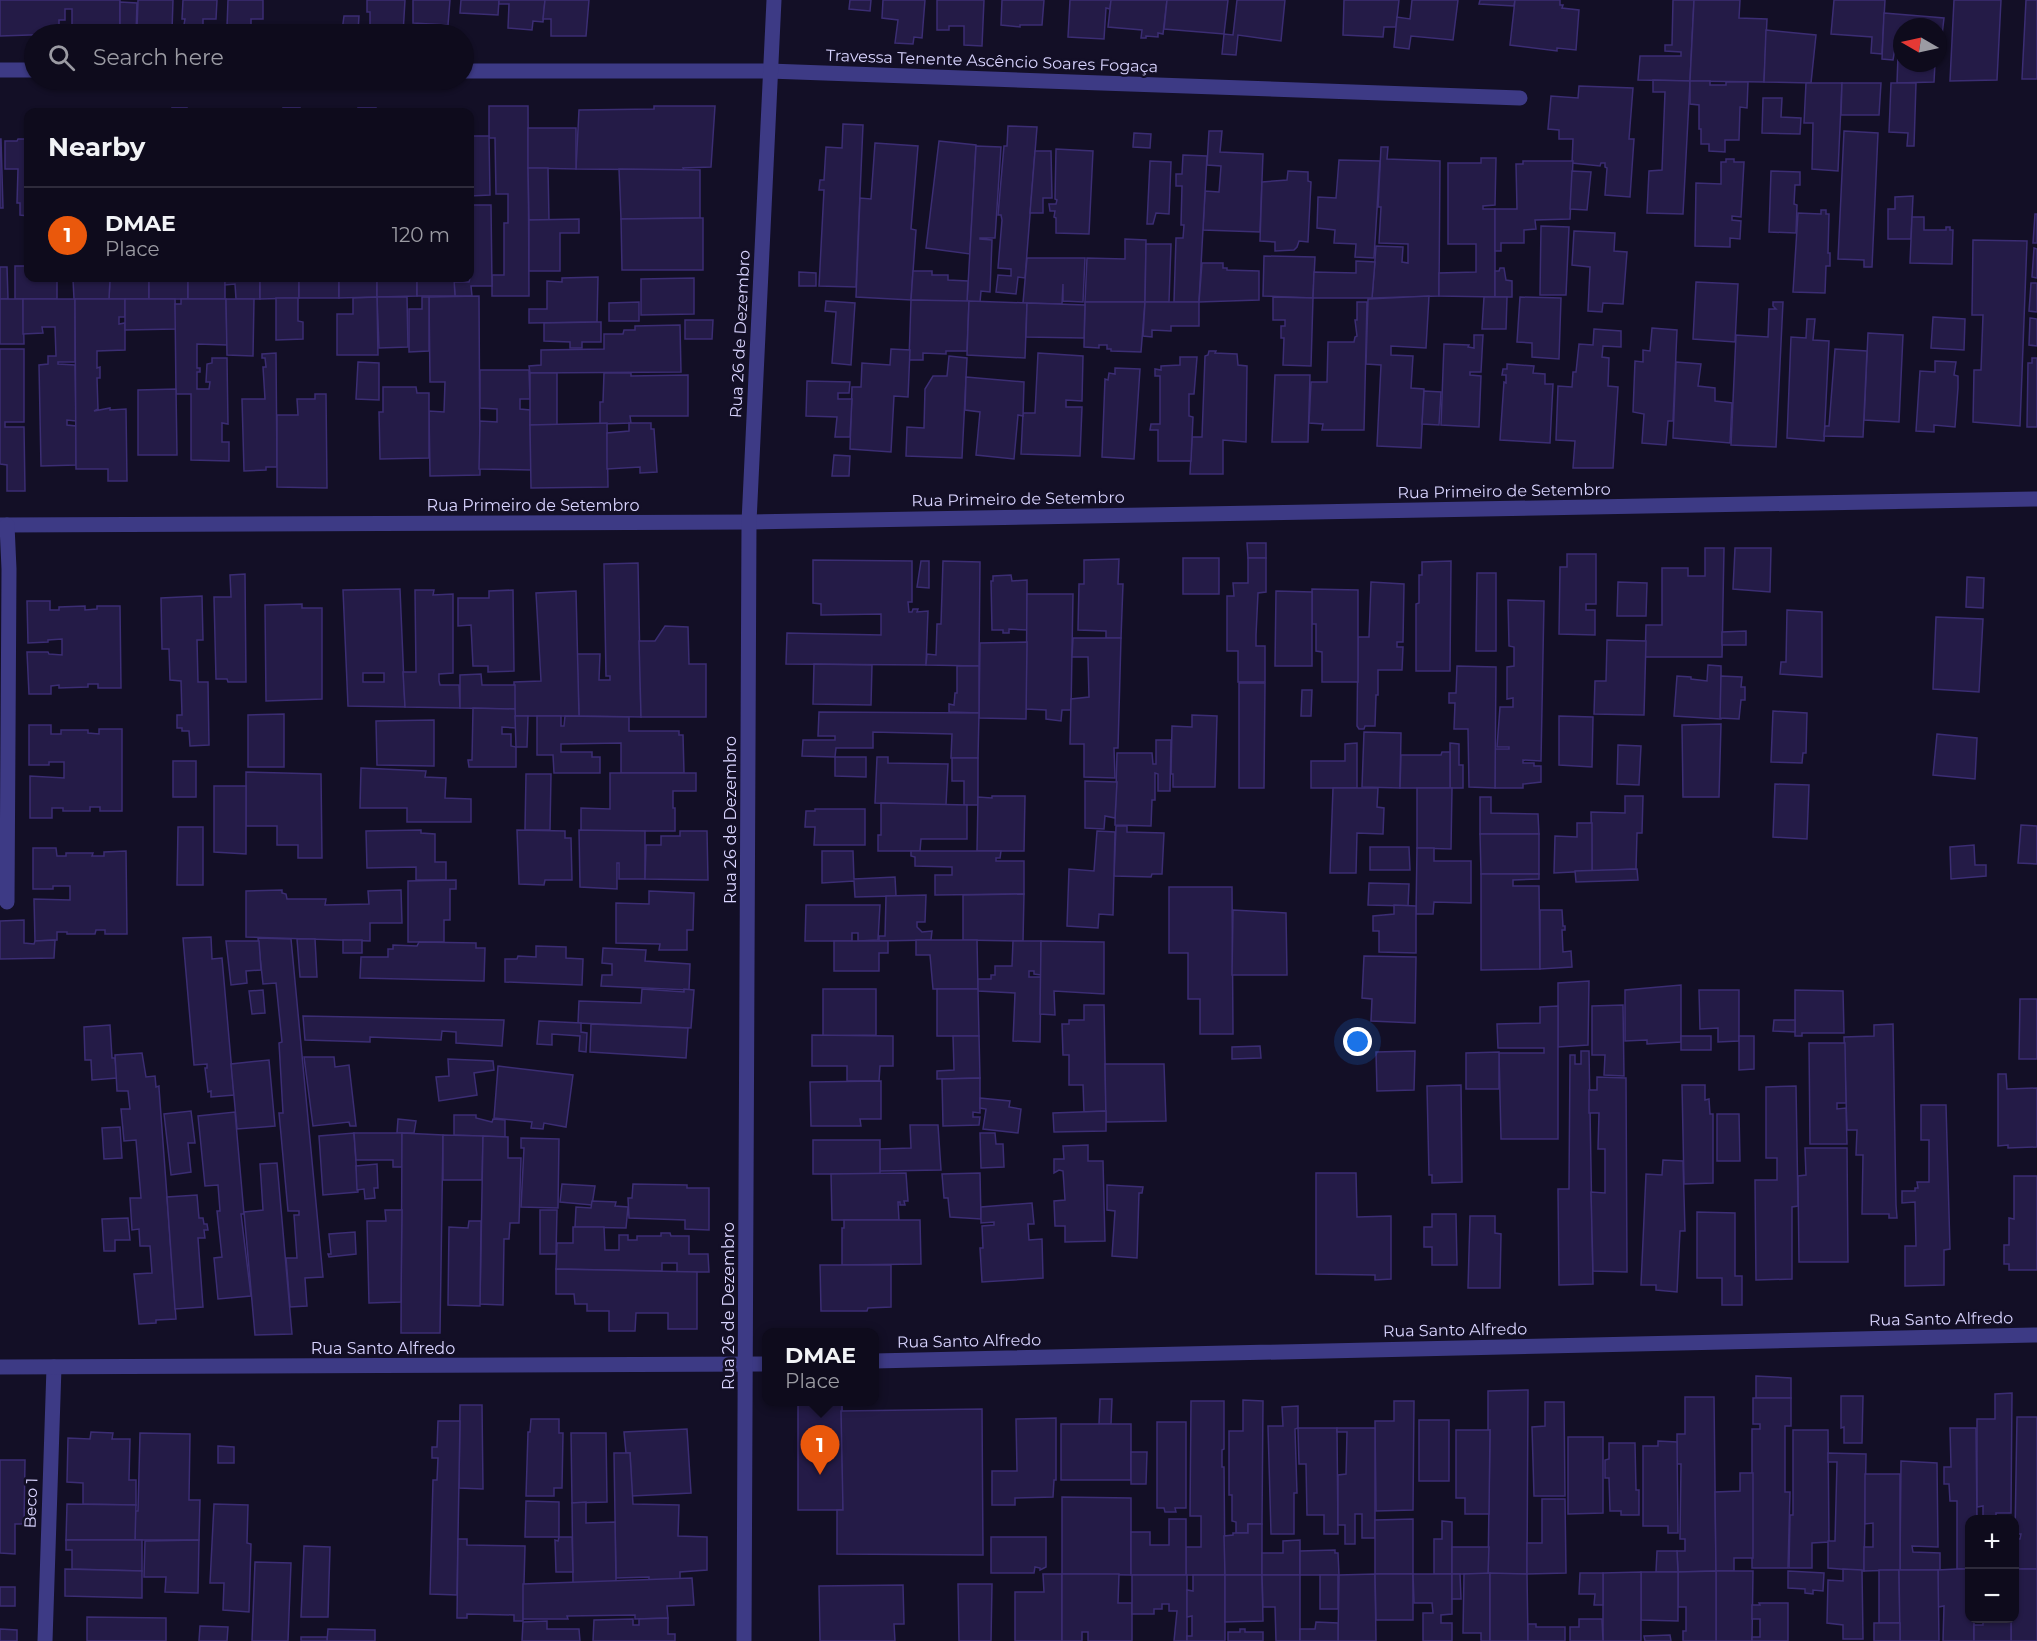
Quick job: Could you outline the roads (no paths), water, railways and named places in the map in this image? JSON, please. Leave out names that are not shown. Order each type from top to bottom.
[{"type":"street","name":"Rua 26 de Dezembro","points":[[744,1641],[749,522],[774,0]]},
{"type":"street","points":[[0,70],[24,70]]},
{"type":"street","name":"Travessa Tenente Ascêncio Soares Fogaça","points":[[474,71],[769,71],[1520,98]]},
{"type":"street","name":"Rua Primeiro de Setembro","points":[[3,525],[749,522],[2037,500]]},
{"type":"street","points":[[3,525],[9,569],[7,902]]},
{"type":"street","name":"Rua Santo Alfredo","points":[[879,1361],[2037,1335]]},
{"type":"street","name":"Rua Santo Alfredo","points":[[0,1367],[762,1364]]},
{"type":"street","name":"Beco 1","points":[[45,1641],[54,1367]]},
{"type":"place","name":"DMAE","points":[[820,1475]]}]
